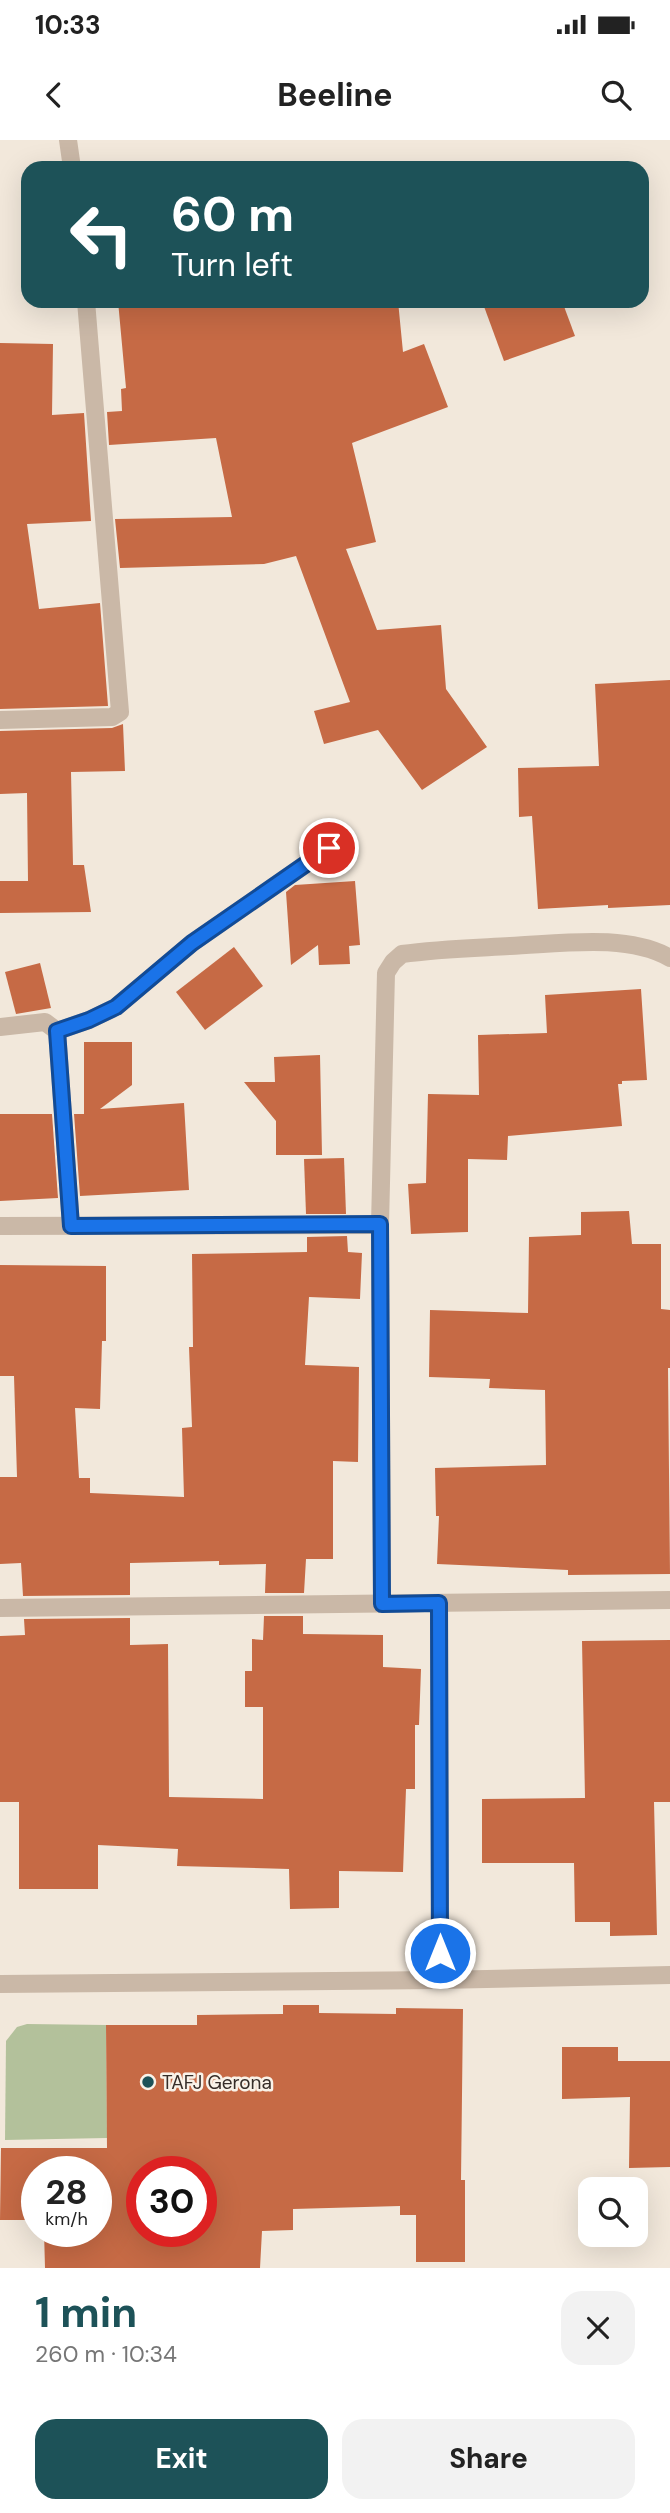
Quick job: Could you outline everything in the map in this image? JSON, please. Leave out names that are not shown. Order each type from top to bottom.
[{"type":"street","points":[[68,140],[71,161]]},
{"type":"street","points":[[0,720],[112,717],[120,712],[87,308]]},
{"type":"street","points":[[57,1031],[116,1007],[192,943],[329,848]]},
{"type":"street","points":[[382,1604],[380,1224],[386,973],[402,954],[575,943],[639,946],[657,950],[670,958]]},
{"type":"street","points":[[0,1027],[45,1022],[57,1031],[71,1226]]},
{"type":"street","points":[[0,1226],[380,1224]]},
{"type":"street","points":[[0,1608],[670,1601]]},
{"type":"street","points":[[439,1603],[440,1980]]},
{"type":"street","points":[[0,1984],[670,1975]]},
{"type":"green space","points":[[27,2024],[106,2025],[107,2138],[5,2140],[6,2041],[17,2027]]},
{"type":"building","points":[[119,308],[399,308],[403,352],[424,344],[448,407],[352,443],[376,542],[346,549],[377,630],[441,625],[446,689],[487,747],[422,790],[378,730],[324,744],[314,711],[350,702],[296,556],[264,564],[120,568],[115,519],[232,517],[216,438],[109,445],[107,412],[122,411],[121,389],[126,388]]},
{"type":"building","points":[[485,308],[565,308],[575,336],[504,361]]},
{"type":"building","points":[[0,343],[53,344],[52,415],[84,413],[91,521],[27,524],[39,609],[100,603],[108,706],[0,709]]},
{"type":"building","points":[[670,680],[670,905],[538,909],[532,816],[519,817],[518,768],[599,766],[595,684]]},
{"type":"building","points":[[123,724],[125,771],[71,772],[73,865],[84,865],[91,912],[0,913],[0,881],[28,881],[27,793],[0,794],[0,731],[112,728]]},
{"type":"building","points":[[355,881],[360,945],[349,946],[350,964],[319,965],[318,945],[291,965],[286,892],[295,885]]},
{"type":"building","points":[[234,947],[263,986],[205,1030],[176,992]]},
{"type":"building","points":[[40,963],[51,1008],[16,1014],[5,972]]},
{"type":"building","points":[[641,989],[647,1080],[622,1081],[622,1084],[618,1084],[622,1126],[508,1136],[507,1160],[468,1159],[468,1232],[411,1234],[408,1184],[426,1183],[428,1094],[479,1095],[478,1035],[547,1033],[545,995]]},
{"type":"building","points":[[84,1042],[132,1042],[132,1085],[100,1109],[184,1103],[189,1190],[80,1196],[74,1114],[84,1114]]},
{"type":"building","points":[[320,1055],[322,1155],[276,1155],[276,1121],[244,1082],[275,1082],[274,1057]]},
{"type":"building","points":[[0,1114],[52,1114],[58,1198],[0,1201]]},
{"type":"building","points":[[344,1158],[346,1214],[306,1214],[304,1159]]},
{"type":"building","points":[[629,1211],[632,1244],[661,1244],[661,1309],[670,1310],[670,1574],[568,1575],[568,1570],[437,1564],[439,1516],[436,1516],[435,1468],[546,1465],[545,1390],[489,1388],[490,1379],[429,1377],[430,1310],[528,1313],[529,1237],[581,1235],[581,1212]]},
{"type":"building","points":[[347,1236],[348,1252],[362,1253],[360,1299],[309,1297],[305,1365],[359,1367],[358,1462],[333,1461],[333,1559],[306,1559],[304,1593],[265,1593],[266,1564],[219,1565],[219,1561],[130,1563],[130,1595],[23,1596],[21,1563],[0,1564],[0,1477],[17,1477],[14,1376],[0,1376],[0,1265],[106,1266],[106,1341],[102,1341],[100,1409],[75,1408],[79,1478],[90,1478],[90,1493],[184,1497],[182,1428],[192,1427],[189,1347],[193,1347],[192,1254],[307,1252],[307,1237]]},
{"type":"building","points":[[264,1616],[303,1616],[303,1634],[383,1635],[383,1667],[421,1669],[419,1725],[415,1725],[415,1789],[406,1789],[403,1872],[339,1871],[339,1908],[290,1909],[289,1869],[177,1866],[178,1849],[98,1845],[98,1889],[19,1889],[19,1802],[0,1802],[0,1636],[25,1635],[24,1619],[130,1618],[130,1645],[168,1644],[169,1797],[263,1799],[263,1707],[245,1707],[245,1671],[252,1671],[252,1639],[263,1640]]},
{"type":"building","points":[[670,1640],[670,1802],[654,1802],[657,1935],[610,1936],[610,1922],[575,1922],[574,1863],[482,1863],[482,1799],[585,1798],[582,1641]]},
{"type":"building","points":[[283,2005],[319,2005],[319,2013],[396,2014],[396,2008],[463,2009],[461,2180],[465,2180],[465,2262],[416,2262],[416,2215],[400,2215],[400,2206],[293,2209],[293,2230],[262,2231],[260,2268],[45,2268],[44,2247],[112,2247],[112,2156],[21,2156],[21,2220],[0,2220],[1,2148],[107,2148],[106,2025],[197,2025],[197,2015],[283,2014]]},
{"type":"building","points":[[562,2047],[618,2047],[618,2061],[670,2061],[670,2167],[629,2168],[630,2097],[562,2099]]},
{"type":"place","name":"TAFJ Gerona","points":[[148,2082]]},
{"type":"route","points":[[329,848],[192,943],[116,1007],[57,1031],[71,1226],[380,1224],[382,1604],[439,1603],[440,1953]]}]
